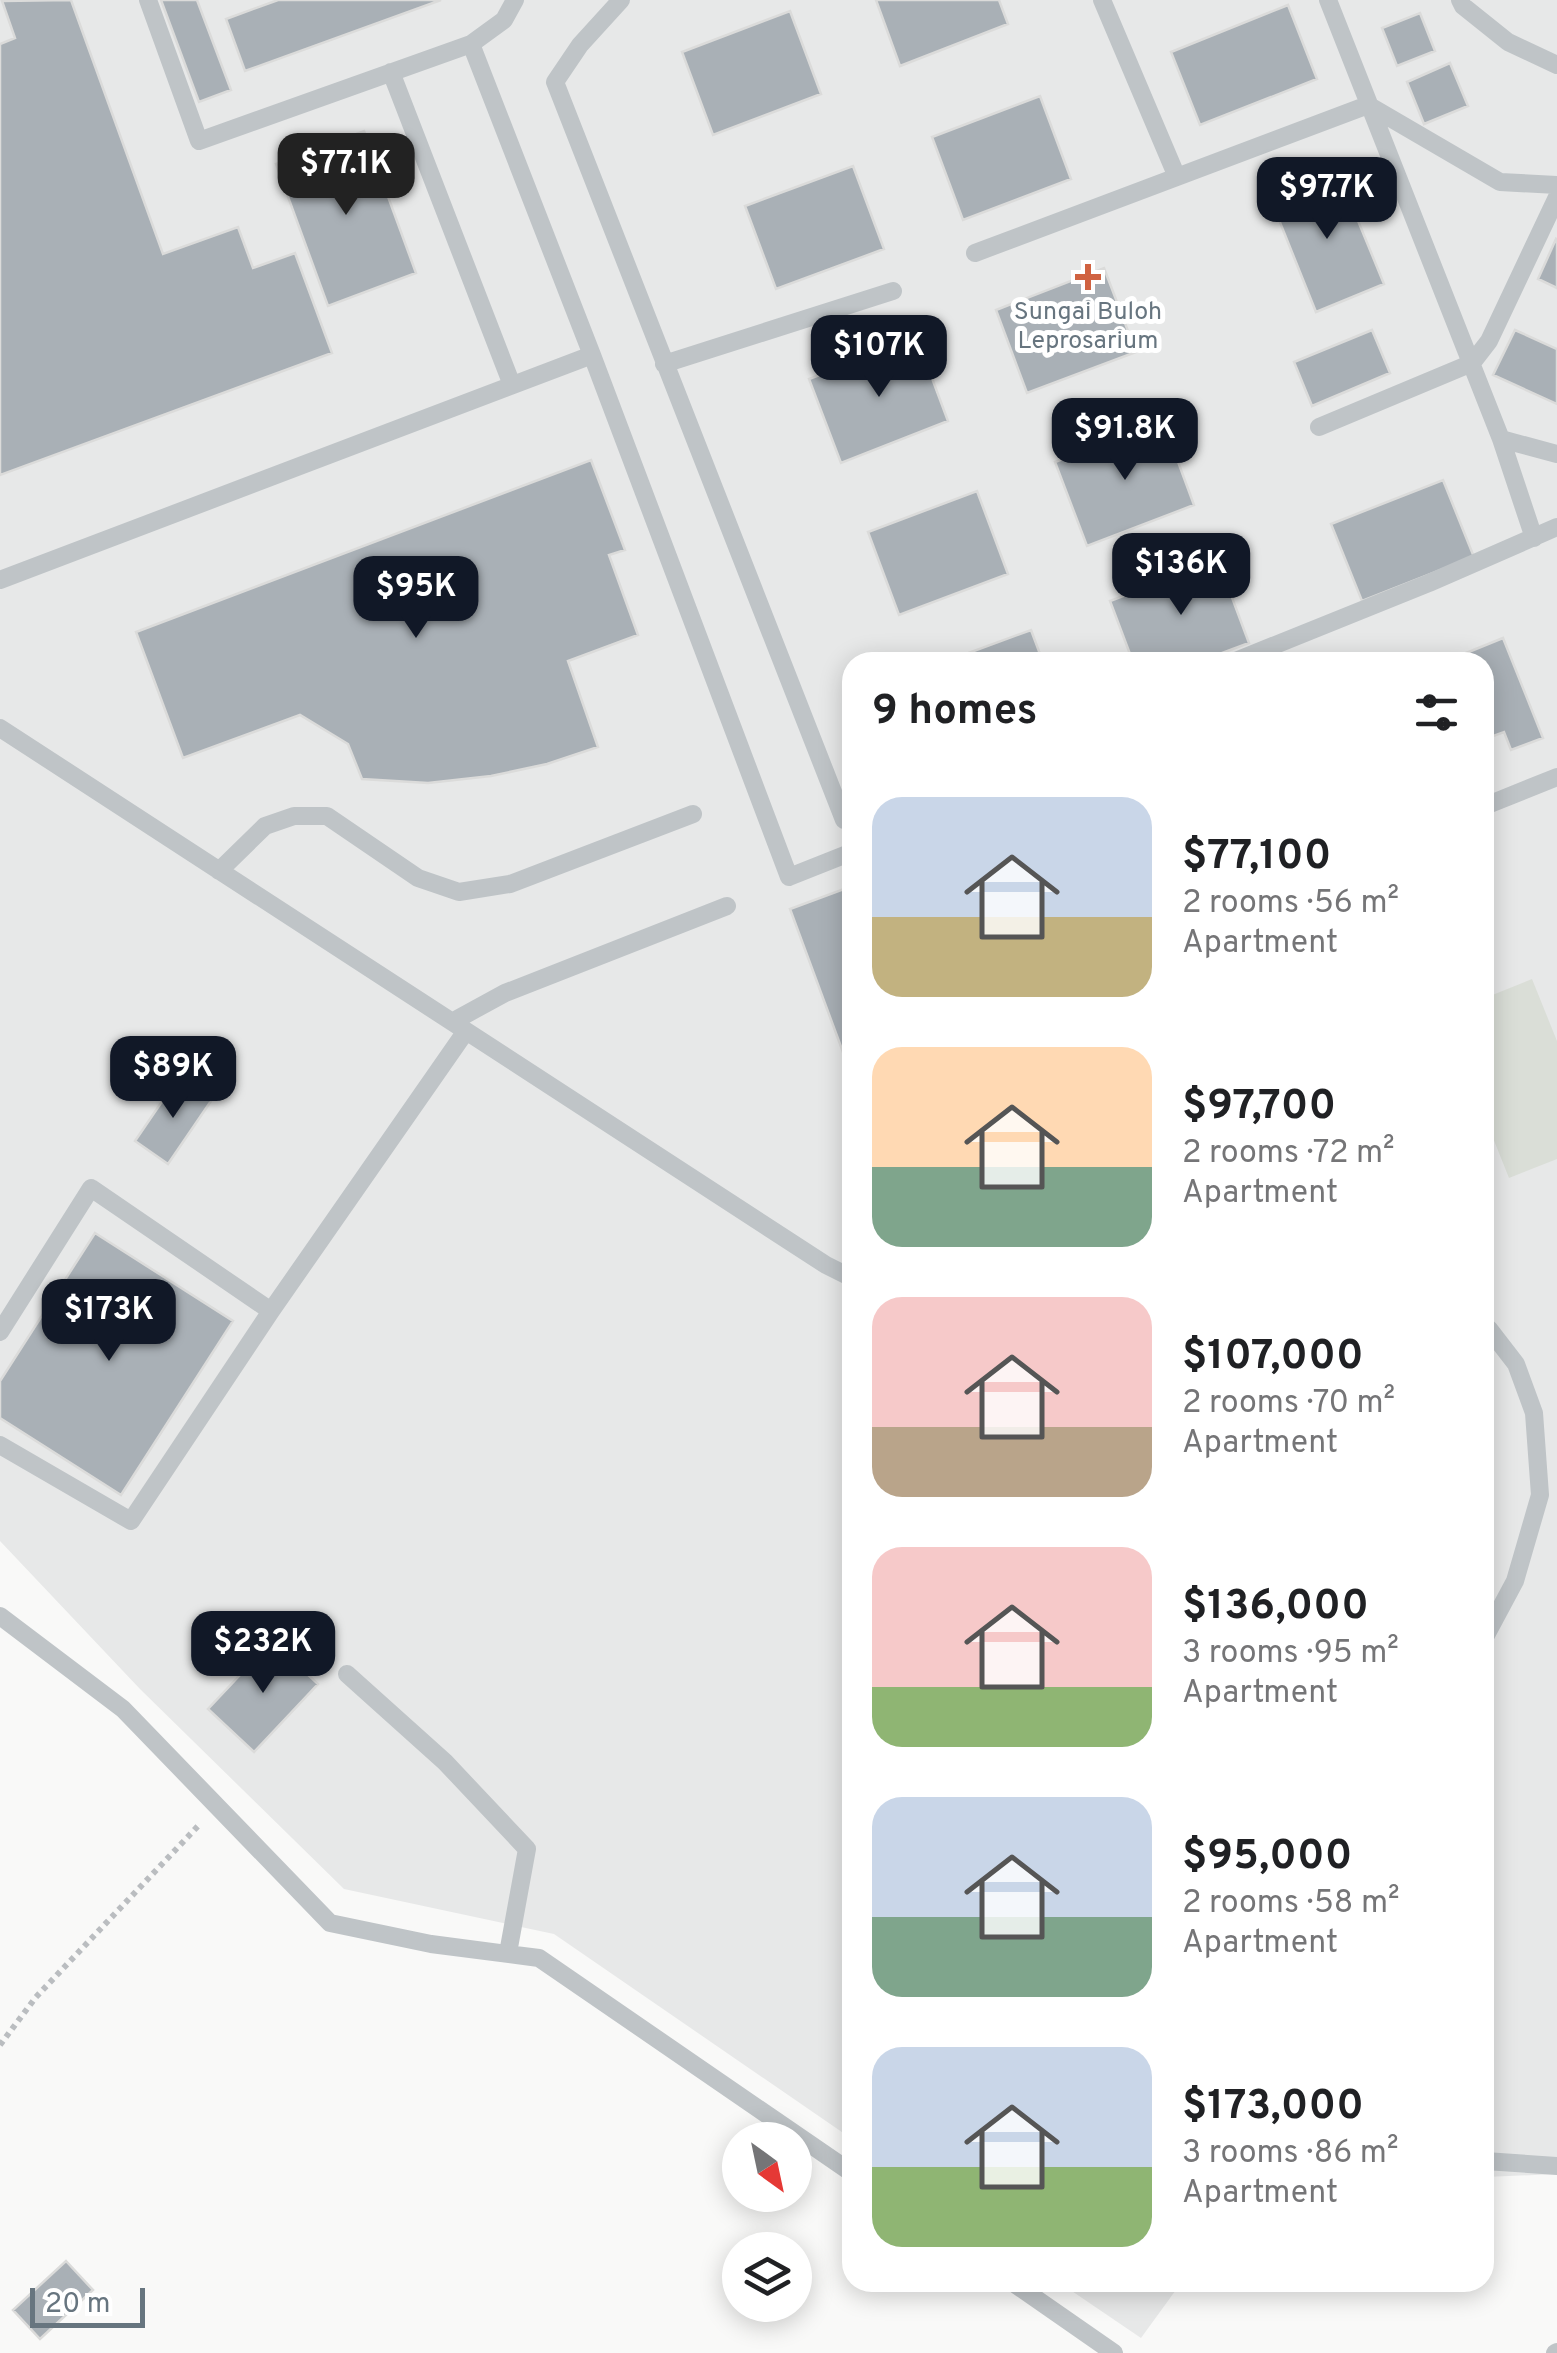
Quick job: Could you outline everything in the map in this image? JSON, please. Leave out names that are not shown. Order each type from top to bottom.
[{"type":"lane","points":[[148,0],[199,141],[471,44],[504,20],[515,0]]},
{"type":"lane","points":[[622,0],[580,45],[555,82],[842,815]]},
{"type":"lane","points":[[1102,0],[1177,177]]},
{"type":"lane","points":[[1328,0],[1472,362],[1534,538]]},
{"type":"lane","points":[[1460,0],[1508,42],[1557,65]]},
{"type":"lane","points":[[471,44],[789,877],[842,856]]},
{"type":"lane","points":[[391,72],[512,385]]},
{"type":"lane","points":[[975,253],[1368,105]]},
{"type":"lane","points":[[1368,105],[1500,182],[1557,184]]},
{"type":"lane","points":[[1319,428],[1472,362],[1489,341],[1557,197]]},
{"type":"lane","points":[[664,364],[892,291]]},
{"type":"lane","points":[[0,580],[592,355]]},
{"type":"lane","points":[[1501,439],[1557,454]]},
{"type":"lane","points":[[1258,652],[1557,527]]},
{"type":"lane","points":[[0,728],[842,1273]]},
{"type":"lane","points":[[1494,802],[1557,777]]},
{"type":"lane","points":[[219,871],[264,826],[294,816],[327,816],[418,878],[458,892],[510,884],[693,814]]},
{"type":"lane","points":[[0,1445],[131,1521],[459,1027],[504,994],[726,906]]},
{"type":"lane","points":[[0,1332],[90,1188],[271,1311]]},
{"type":"lane","points":[[1494,1335],[1516,1364],[1534,1414],[1540,1496],[1515,1581],[1494,1610]]},
{"type":"lane","points":[[0,1616],[123,1709],[330,1922],[431,1944],[538,1958],[842,2166]]},
{"type":"lane","points":[[347,1674],[445,1762],[528,1849],[508,1954]]},
{"type":"lane","points":[[1494,2162],[1557,2166]]},
{"type":"lane","points":[[1026,2292],[1114,2353]]},
{"type":"path","points":[[0,2045],[36,1997],[217,1806]]},
{"type":"shaded area","points":[[0,0],[1557,0],[1557,2174],[1494,2177],[1494,652],[842,652],[842,2132],[554,1934],[344,1889],[140,1689],[0,1541]]},
{"type":"shaded area","points":[[1532,979],[1557,1041],[1557,1159],[1509,1178],[1494,1140],[1494,994]]},
{"type":"shaded area","points":[[1073,2292],[1174,2292],[1141,2338]]},
{"type":"building","points":[[71,0],[163,254],[238,227],[253,268],[295,253],[332,353],[0,475],[0,44],[15,38],[2,1]]},
{"type":"building","points":[[161,0],[197,0],[231,90],[199,102]]},
{"type":"building","points":[[278,0],[441,0],[245,71],[226,19]]},
{"type":"building","points":[[876,0],[999,0],[1008,24],[900,66]]},
{"type":"building","points":[[1288,5],[1317,79],[1200,125],[1171,52]]},
{"type":"building","points":[[790,11],[821,94],[713,135],[682,52]]},
{"type":"building","points":[[1420,13],[1435,51],[1397,66],[1382,28]]},
{"type":"building","points":[[1450,63],[1468,106],[1424,124],[1407,82]]},
{"type":"building","points":[[1040,96],[1071,179],[963,220],[932,137]]},
{"type":"building","points":[[364,131],[416,273],[328,306],[276,164]]},
{"type":"building","points":[[853,166],[884,249],[776,289],[745,206]]},
{"type":"building","points":[[1338,172],[1384,284],[1316,312],[1271,200]]},
{"type":"building","points":[[1557,240],[1557,288],[1538,279]]},
{"type":"building","points":[[1104,268],[1136,352],[1027,393],[996,310]]},
{"type":"building","points":[[1372,330],[1390,373],[1312,406],[1294,362]]},
{"type":"building","points":[[1515,330],[1557,349],[1557,404],[1493,375]]},
{"type":"building","points":[[917,338],[948,421],[841,463],[809,379]]},
{"type":"building","points":[[1163,421],[1194,505],[1087,546],[1055,462]]},
{"type":"building","points":[[591,460],[625,550],[609,555],[638,635],[568,661],[598,747],[547,764],[491,776],[428,783],[362,779],[348,744],[300,715],[183,758],[136,632]]},
{"type":"building","points":[[1443,480],[1474,557],[1362,601],[1331,524]]},
{"type":"building","points":[[977,491],[1008,574],[899,615],[868,532]]},
{"type":"building","points":[[1218,560],[1249,643],[1225,652],[1129,652],[1110,601]]},
{"type":"building","points":[[1031,630],[1039,652],[971,652]]},
{"type":"building","points":[[1503,638],[1543,738],[1511,750],[1504,732],[1494,736],[1494,652],[1469,652]]},
{"type":"building","points":[[842,890],[842,1049],[790,909]]},
{"type":"building","points":[[178,1078],[211,1101],[168,1164],[135,1141]]},
{"type":"building","points":[[95,1233],[233,1321],[121,1495],[0,1418],[0,1381]]},
{"type":"building","points":[[272,1641],[318,1684],[254,1752],[208,1709]]},
{"type":"building","points":[[66,2261],[93,2290],[40,2339],[13,2310]]},
{"type":"place","name":"Sungai Buloh Leprosarium","points":[[1088,277]]}]
